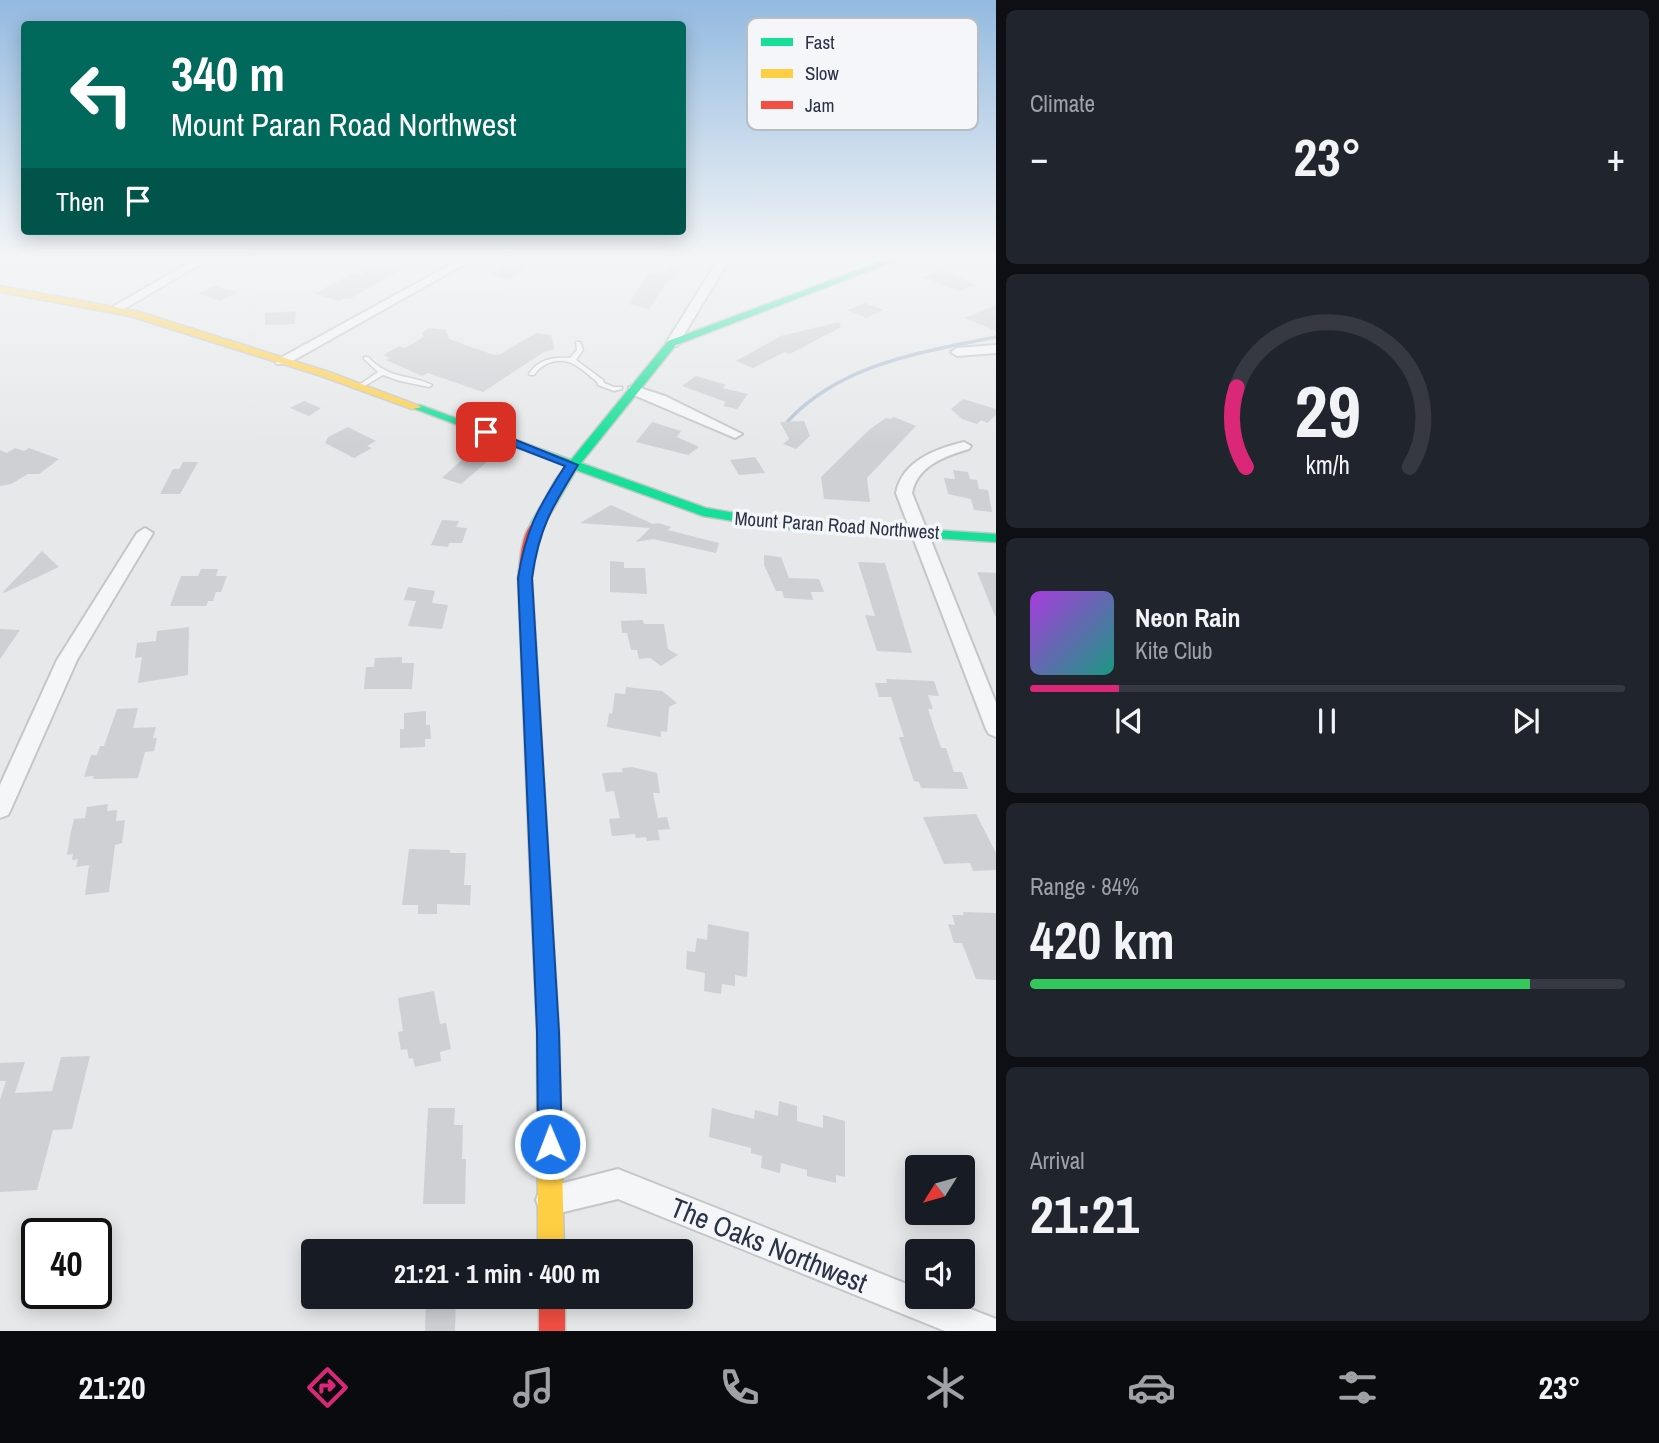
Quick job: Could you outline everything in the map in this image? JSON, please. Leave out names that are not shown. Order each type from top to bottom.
[{"type":"street","name":"Mount Paran Road Northwest","points":[[157,322],[361,386],[678,504],[730,519],[794,526],[996,538]]},
{"type":"street","points":[[282,361],[353,322]]},
{"type":"street","points":[[551,1239],[548,1032],[525,578],[530,543],[542,511],[572,465],[629,390],[672,342],[684,322]]},
{"type":"street","points":[[672,342],[725,322]]},
{"type":"street","points":[[957,352],[996,349]]},
{"type":"street","points":[[629,390],[661,398],[702,422],[735,434]]},
{"type":"street","points":[[964,446],[939,453],[914,472],[905,483],[904,496],[996,729]]},
{"type":"street","points":[[0,809],[67,660],[145,533]]},
{"type":"street","name":"The Oaks Northwest","points":[[551,1200],[618,1184],[985,1331]]},
{"type":"street","points":[[552,1309],[552,1331]]},
{"type":"lane","points":[[572,360],[580,350],[578,344]]},
{"type":"lane","points":[[366,358],[381,373],[429,385]]},
{"type":"lane","points":[[532,374],[543,363],[572,360],[601,381],[600,384],[629,390]]},
{"type":"lane","points":[[361,386],[381,373]]},
{"type":"building","points":[[265,322],[295,322],[295,324],[265,325]]},
{"type":"building","points":[[839,322],[841,327],[790,354],[785,352],[753,368],[736,361],[781,336]]},
{"type":"building","points":[[975,322],[996,322],[996,331]]},
{"type":"building","points":[[429,328],[446,330],[449,339],[494,355],[501,354],[536,333],[551,335],[555,349],[544,352],[483,392],[428,373],[422,376],[386,360],[390,358],[383,355],[399,346],[405,348],[424,337],[422,333]]},
{"type":"building","points":[[696,376],[726,385],[722,388],[748,394],[737,409],[723,406],[726,402],[682,386]]},
{"type":"building","points":[[963,399],[996,409],[996,415],[987,423],[981,420],[977,424],[962,419],[951,409]]},
{"type":"building","points":[[304,401],[321,408],[309,416],[290,408]]},
{"type":"building","points":[[894,417],[916,426],[867,478],[870,502],[824,499],[821,477],[870,429],[886,418]]},
{"type":"building","points":[[804,421],[810,436],[796,449],[783,444],[789,439],[780,422]]},
{"type":"building","points":[[652,422],[681,431],[677,437],[699,447],[688,455],[636,442]]},
{"type":"building","points":[[348,427],[376,441],[367,446],[372,448],[354,458],[325,443],[328,437]]},
{"type":"building","points":[[15,448],[24,451],[29,448],[59,459],[39,474],[28,474],[11,484],[0,486],[0,450],[7,453]]},
{"type":"building","points":[[467,455],[488,461],[461,484],[442,478]]},
{"type":"building","points":[[755,457],[765,473],[739,475],[730,460]]},
{"type":"building","points":[[183,462],[198,462],[180,494],[160,494],[173,469],[179,469]]},
{"type":"building","points":[[953,470],[968,472],[970,479],[977,480],[979,489],[988,490],[992,512],[974,510],[971,499],[948,494],[944,478],[955,479]]},
{"type":"building","points":[[611,505],[653,524],[671,527],[668,530],[719,543],[716,553],[653,539],[636,542],[650,528],[580,523]]},
{"type":"building","points":[[442,520],[459,521],[456,527],[467,528],[462,543],[449,543],[448,547],[431,545]]},
{"type":"building","points":[[42,551],[59,567],[4,593],[3,592]]},
{"type":"building","points":[[764,555],[781,557],[789,578],[819,579],[824,592],[811,592],[813,600],[784,598],[782,591],[776,591],[764,565]]},
{"type":"building","points":[[610,561],[624,562],[624,568],[645,568],[647,594],[610,592]]},
{"type":"building","points":[[858,562],[885,563],[912,653],[877,651],[865,615],[875,616]]},
{"type":"building","points":[[201,569],[218,569],[216,576],[227,576],[221,592],[216,592],[213,601],[208,601],[206,606],[170,606],[181,576],[198,576]]},
{"type":"building","points":[[977,572],[996,573],[996,616],[995,616]]},
{"type":"building","points":[[408,587],[435,591],[432,603],[448,605],[442,629],[408,626],[416,601],[404,600]]},
{"type":"building","points":[[643,620],[644,624],[664,624],[668,649],[678,655],[661,666],[650,658],[639,659],[637,650],[631,650],[627,633],[622,633],[621,621]]},
{"type":"building","points":[[189,627],[188,675],[138,683],[142,657],[135,658],[137,643],[156,641],[157,631]]},
{"type":"building","points":[[0,629],[20,630],[0,659]]},
{"type":"building","points":[[402,657],[402,663],[414,663],[412,689],[364,689],[366,667],[374,667],[375,658]]},
{"type":"building","points":[[886,679],[934,681],[939,696],[928,695],[933,709],[928,709],[941,748],[946,748],[954,772],[962,772],[968,789],[921,788],[919,782],[914,781],[899,737],[904,737],[891,697],[879,697],[875,683],[887,683]]},
{"type":"building","points":[[626,687],[662,691],[677,703],[669,707],[667,732],[661,731],[661,737],[607,727],[615,693],[625,694]]},
{"type":"building","points":[[138,708],[133,728],[156,727],[153,738],[157,738],[154,751],[145,752],[138,778],[84,777],[91,755],[97,755],[100,746],[104,746],[117,709]]},
{"type":"building","points":[[426,711],[426,725],[430,725],[431,739],[425,739],[425,747],[400,748],[400,729],[404,729],[404,713]]},
{"type":"building","points":[[632,767],[657,773],[660,793],[653,793],[658,818],[667,817],[670,829],[658,830],[660,840],[647,841],[646,837],[636,838],[635,834],[612,836],[609,819],[620,818],[614,791],[606,792],[602,773],[623,772],[622,768]]},
{"type":"building","points":[[108,804],[107,811],[117,810],[116,821],[125,820],[122,843],[115,845],[109,892],[85,895],[89,865],[76,867],[78,859],[72,860],[73,854],[67,855],[74,819],[85,818],[87,807]]},
{"type":"building","points":[[976,814],[996,853],[996,870],[973,871],[970,863],[944,864],[923,817]]},
{"type":"building","points":[[409,849],[466,853],[464,885],[471,885],[470,905],[437,904],[437,914],[418,914],[418,905],[402,905]]},
{"type":"building","points":[[963,912],[996,913],[996,980],[976,979],[962,943],[954,943],[948,924],[955,925],[952,915],[964,915]]},
{"type":"building","points":[[708,924],[749,932],[747,977],[735,975],[735,986],[722,984],[721,994],[704,991],[705,973],[686,969],[687,951],[695,952],[697,938],[707,940]]},
{"type":"building","points":[[434,991],[440,1024],[446,1023],[451,1049],[440,1052],[441,1061],[415,1067],[413,1058],[409,1059],[407,1049],[401,1050],[398,1032],[403,1031],[398,998]]},
{"type":"building","points":[[90,1056],[72,1129],[53,1130],[37,1190],[0,1192],[0,1100],[6,1081],[0,1081],[0,1063],[25,1062],[15,1093],[52,1091],[61,1057]]},
{"type":"building","points":[[779,1101],[797,1106],[797,1121],[823,1128],[823,1115],[845,1121],[845,1177],[836,1175],[836,1183],[807,1176],[807,1170],[781,1163],[780,1173],[761,1168],[762,1156],[751,1153],[751,1148],[709,1137],[712,1108],[754,1119],[755,1110],[778,1116]]},
{"type":"building","points":[[428,1108],[455,1108],[454,1125],[463,1125],[462,1159],[466,1159],[465,1204],[423,1204]]},
{"type":"building","points":[[426,1309],[456,1309],[455,1331],[425,1331]]},
{"type":"waterway","points":[[788,421],[832,386],[858,373],[912,355],[996,337]]},
{"type":"traffic: fast","points":[[538,523],[562,479],[672,343],[727,322]]},
{"type":"traffic: fast","points":[[416,407],[703,512],[776,524],[996,538]]},
{"type":"traffic: slow","points":[[161,322],[325,374],[416,407]]},
{"type":"traffic: slow","points":[[541,898],[548,1032],[551,1239]]},
{"type":"traffic: jam","points":[[538,523],[530,543],[525,578],[541,898]]},
{"type":"traffic: jam","points":[[552,1309],[552,1331]]},
{"type":"route","points":[[486,432],[572,465],[542,511],[530,543],[525,578],[548,1032],[550,1144]]}]
